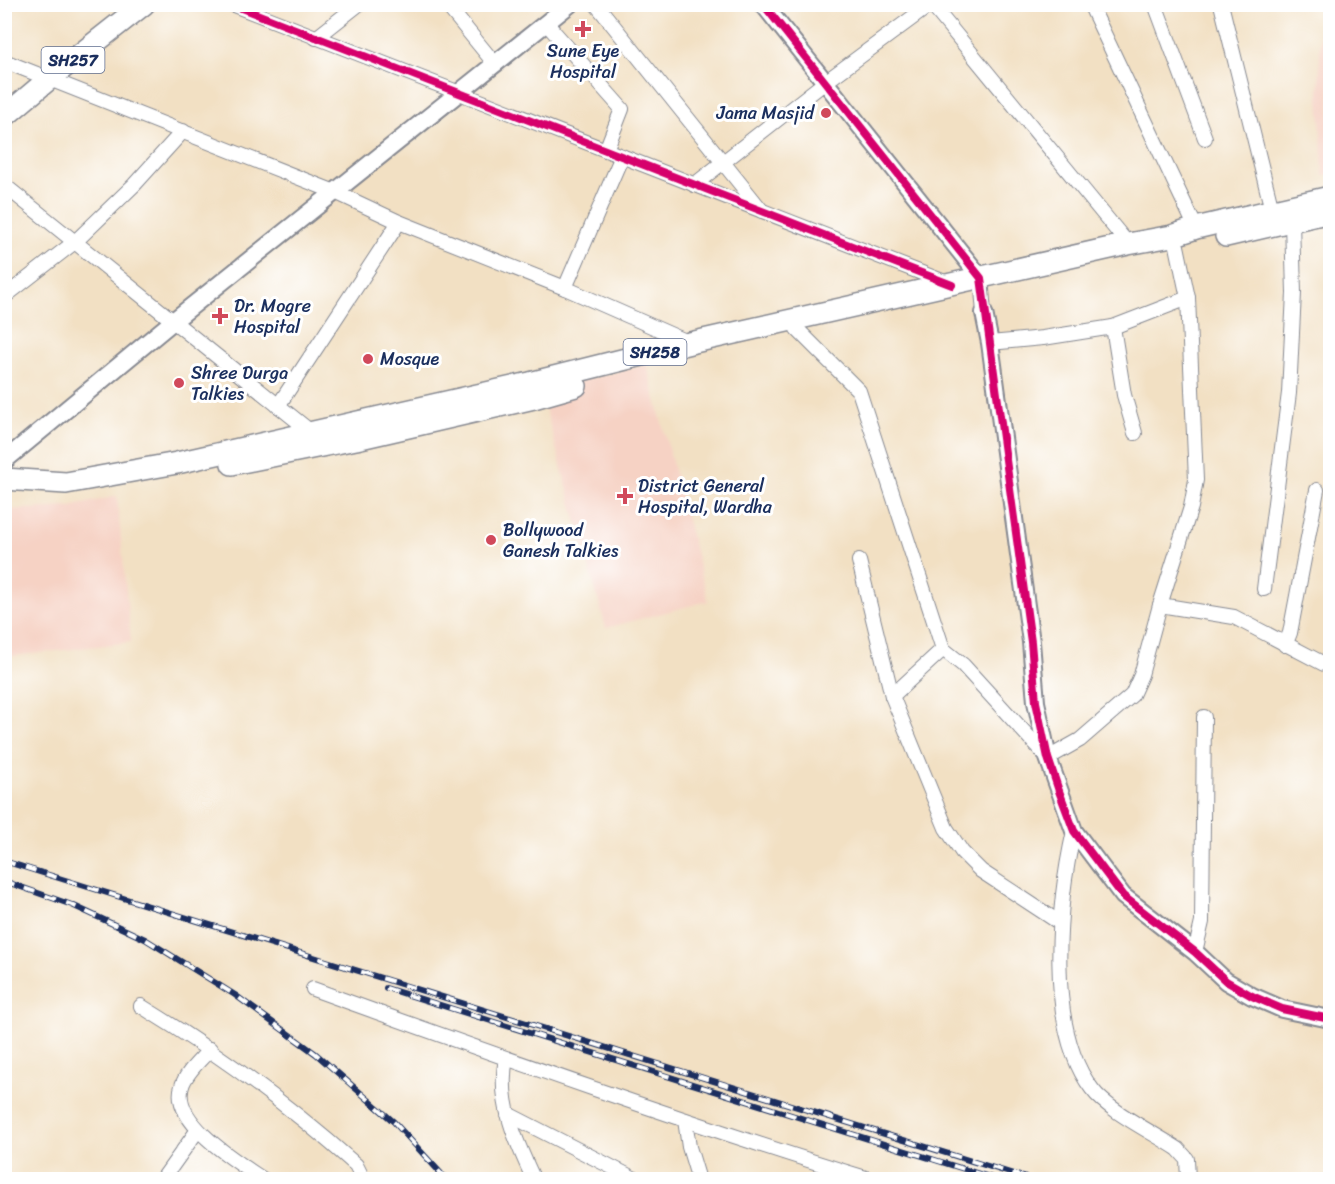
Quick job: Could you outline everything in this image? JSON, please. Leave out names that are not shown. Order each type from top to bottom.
[{"type":"main road","name":"SH257","points":[[4,117],[43,76],[124,4]]},
{"type":"main road","name":"SH257","points":[[4,99],[43,76],[144,4]]},
{"type":"main road","name":"SH258","points":[[4,490],[42,496],[72,494],[356,439],[534,398],[698,346],[797,329],[981,284],[1128,244],[1172,236],[1272,210],[1315,209]]},
{"type":"main road","name":"SH258","points":[[4,479],[66,483],[177,463],[698,346],[952,285],[981,284],[1177,246],[1315,209]]},
{"type":"street","points":[[231,4],[952,285]]},
{"type":"street","points":[[316,38],[359,4]]},
{"type":"street","points":[[446,4],[495,64]]},
{"type":"street","points":[[4,460],[172,322],[570,4]]},
{"type":"street","points":[[596,4],[763,211]]},
{"type":"street","points":[[763,4],[981,284],[1031,642],[1035,702],[1048,758],[1074,831],[1123,896],[1195,952],[1226,981],[1282,1009],[1330,1019]]},
{"type":"street","points":[[694,184],[931,4],[1128,244]]},
{"type":"street","points":[[1090,4],[1196,228]]},
{"type":"street","points":[[1155,4],[1205,138]]},
{"type":"street","points":[[1221,4],[1272,210]]},
{"type":"street","points":[[546,23],[622,109],[606,150]]},
{"type":"street","points":[[4,61],[335,192],[399,222],[565,288],[698,346]]},
{"type":"street","points":[[4,297],[76,241],[134,185],[183,131]]},
{"type":"street","points":[[565,288],[622,156]]},
{"type":"street","points":[[4,185],[311,432]]},
{"type":"street","points":[[1264,590],[1289,393],[1294,293],[1315,209]]},
{"type":"street","points":[[278,405],[399,222]]},
{"type":"street","points":[[1048,758],[1080,740],[1132,695],[1141,675],[1191,507],[1196,480],[1188,298],[1177,246]]},
{"type":"street","points":[[990,343],[1043,338],[1113,327],[1188,298]]},
{"type":"street","points":[[1113,327],[1124,395],[1135,433]]},
{"type":"street","points":[[797,329],[859,391],[943,649],[963,665],[1048,758]]},
{"type":"street","points":[[1285,645],[1295,612],[1317,490]]},
{"type":"street","points":[[859,561],[892,696],[946,828],[962,852],[981,871],[1060,923]]},
{"type":"street","points":[[1160,605],[1234,617],[1285,645],[1324,664],[1330,664]]},
{"type":"street","points":[[892,696],[943,649]]},
{"type":"street","points":[[1195,952],[1202,922],[1204,717]]},
{"type":"street","points":[[1074,831],[1067,862],[1060,923],[1060,1000],[1074,1053],[1084,1078],[1093,1091],[1109,1105],[1178,1149],[1187,1159],[1188,1179]]},
{"type":"street","points":[[313,989],[506,1059],[685,1120],[872,1179]]},
{"type":"street","points":[[141,1006],[210,1049],[300,1117],[356,1165],[360,1173],[358,1179]]},
{"type":"street","points":[[210,1049],[189,1073],[182,1086],[180,1100],[198,1131],[264,1179]]},
{"type":"street","points":[[506,1059],[503,1086],[508,1114],[519,1149],[534,1179]]},
{"type":"street","points":[[508,1114],[637,1179]]},
{"type":"street","points":[[685,1120],[689,1147],[699,1179]]},
{"type":"street","points":[[162,1179],[198,1131]]},
{"type":"shaded area","points":[[1330,4],[1330,175],[1323,176],[1319,95],[1321,5]]},
{"type":"shaded area","name":"District General Hospital, Wardha","points":[[647,365],[708,601],[606,628],[540,390]]},
{"type":"shaded area","points":[[117,496],[131,642],[5,657],[5,510],[70,507]]},
{"type":"railway","points":[[4,861],[1033,1180]]},
{"type":"railway","points":[[4,881],[72,905],[145,939],[235,995],[316,1054],[394,1122],[447,1180]]},
{"type":"railway","points":[[386,988],[999,1180]]},
{"type":"cycle path","points":[[231,4],[952,285]]},
{"type":"cycle path","points":[[763,4],[981,278],[1031,642],[1036,702],[1048,758],[1074,831],[1123,896],[1195,952],[1226,981],[1282,1009],[1330,1019]]},
{"type":"place","name":"Sune Eye Hospital","points":[[583,29]]},
{"type":"place","name":"Jama Masjid","points":[[826,113]]},
{"type":"place","name":"Dr. Mogre Hospital","points":[[220,316]]},
{"type":"place","name":"Mosque","points":[[368,359]]},
{"type":"place","name":"Shree Durga Talkies","points":[[179,383]]},
{"type":"place","name":"District General Hospital, Wardha","points":[[625,496]]},
{"type":"place","name":"Bollywood Ganesh Talkies","points":[[491,540]]}]
